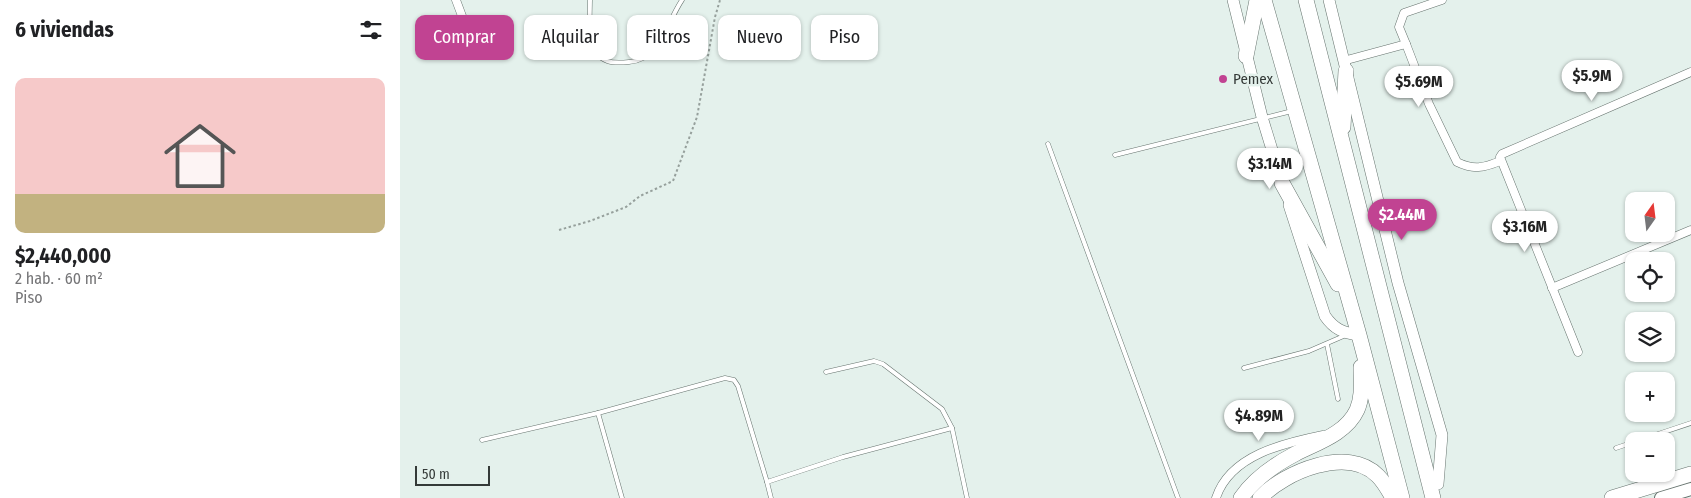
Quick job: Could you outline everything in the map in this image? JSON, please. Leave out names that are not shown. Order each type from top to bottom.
[{"type":"highway","points":[[1246,56],[1257,0]]},
{"type":"highway","points":[[1264,0],[1350,306],[1356,338],[1402,498]]},
{"type":"highway","points":[[1306,0],[1410,411],[1422,428],[1438,493]]},
{"type":"highway","points":[[1342,141],[1344,66]]},
{"type":"highway","points":[[1282,183],[1350,306]]},
{"type":"highway","points":[[1241,498],[1262,475],[1276,465],[1337,432],[1351,419],[1360,400],[1356,338]]},
{"type":"highway","points":[[1260,498],[1294,474],[1337,461],[1360,465],[1377,475],[1394,498]]},
{"type":"highway","points":[[1612,498],[1691,474]]},
{"type":"main road","points":[[1233,0],[1262,118],[1325,316],[1333,327],[1356,338]]},
{"type":"main road","points":[[1329,0],[1398,283],[1442,435],[1438,493]]},
{"type":"main road","points":[[1662,498],[1691,489]]},
{"type":"street","points":[[456,0],[462,15]]},
{"type":"street","points":[[1442,0],[1404,14],[1399,27],[1429,104],[1457,162],[1474,168],[1487,167],[1500,161]]},
{"type":"street","points":[[1344,66],[1406,44]]},
{"type":"street","points":[[1578,352],[1500,161],[1502,154],[1691,72]]},
{"type":"street","points":[[1552,288],[1691,230]]},
{"type":"street","points":[[1216,498],[1228,476],[1253,457],[1288,443],[1337,432]]},
{"type":"lane","points":[[590,0],[589,50],[611,63],[641,61],[654,51],[682,0]]},
{"type":"lane","points":[[1114,156],[1296,110]]},
{"type":"lane","points":[[1048,144],[1178,498]]},
{"type":"lane","points":[[1244,368],[1327,344],[1356,338]]},
{"type":"lane","points":[[1327,344],[1338,399]]},
{"type":"lane","points":[[826,372],[874,361],[883,364],[942,409],[952,428],[967,498]]},
{"type":"lane","points":[[482,440],[598,412],[725,378],[734,380],[771,498]]},
{"type":"lane","points":[[598,412],[622,498]]},
{"type":"lane","points":[[1665,432],[1691,423]]},
{"type":"lane","points":[[767,482],[843,457],[952,428]]},
{"type":"lane","points":[[1616,448],[1625,445]]},
{"type":"path","points":[[559,230],[626,207],[640,196],[674,181],[697,116],[715,16],[720,0]]},
{"type":"place","name":"Pemex","points":[[1223,79]]}]
